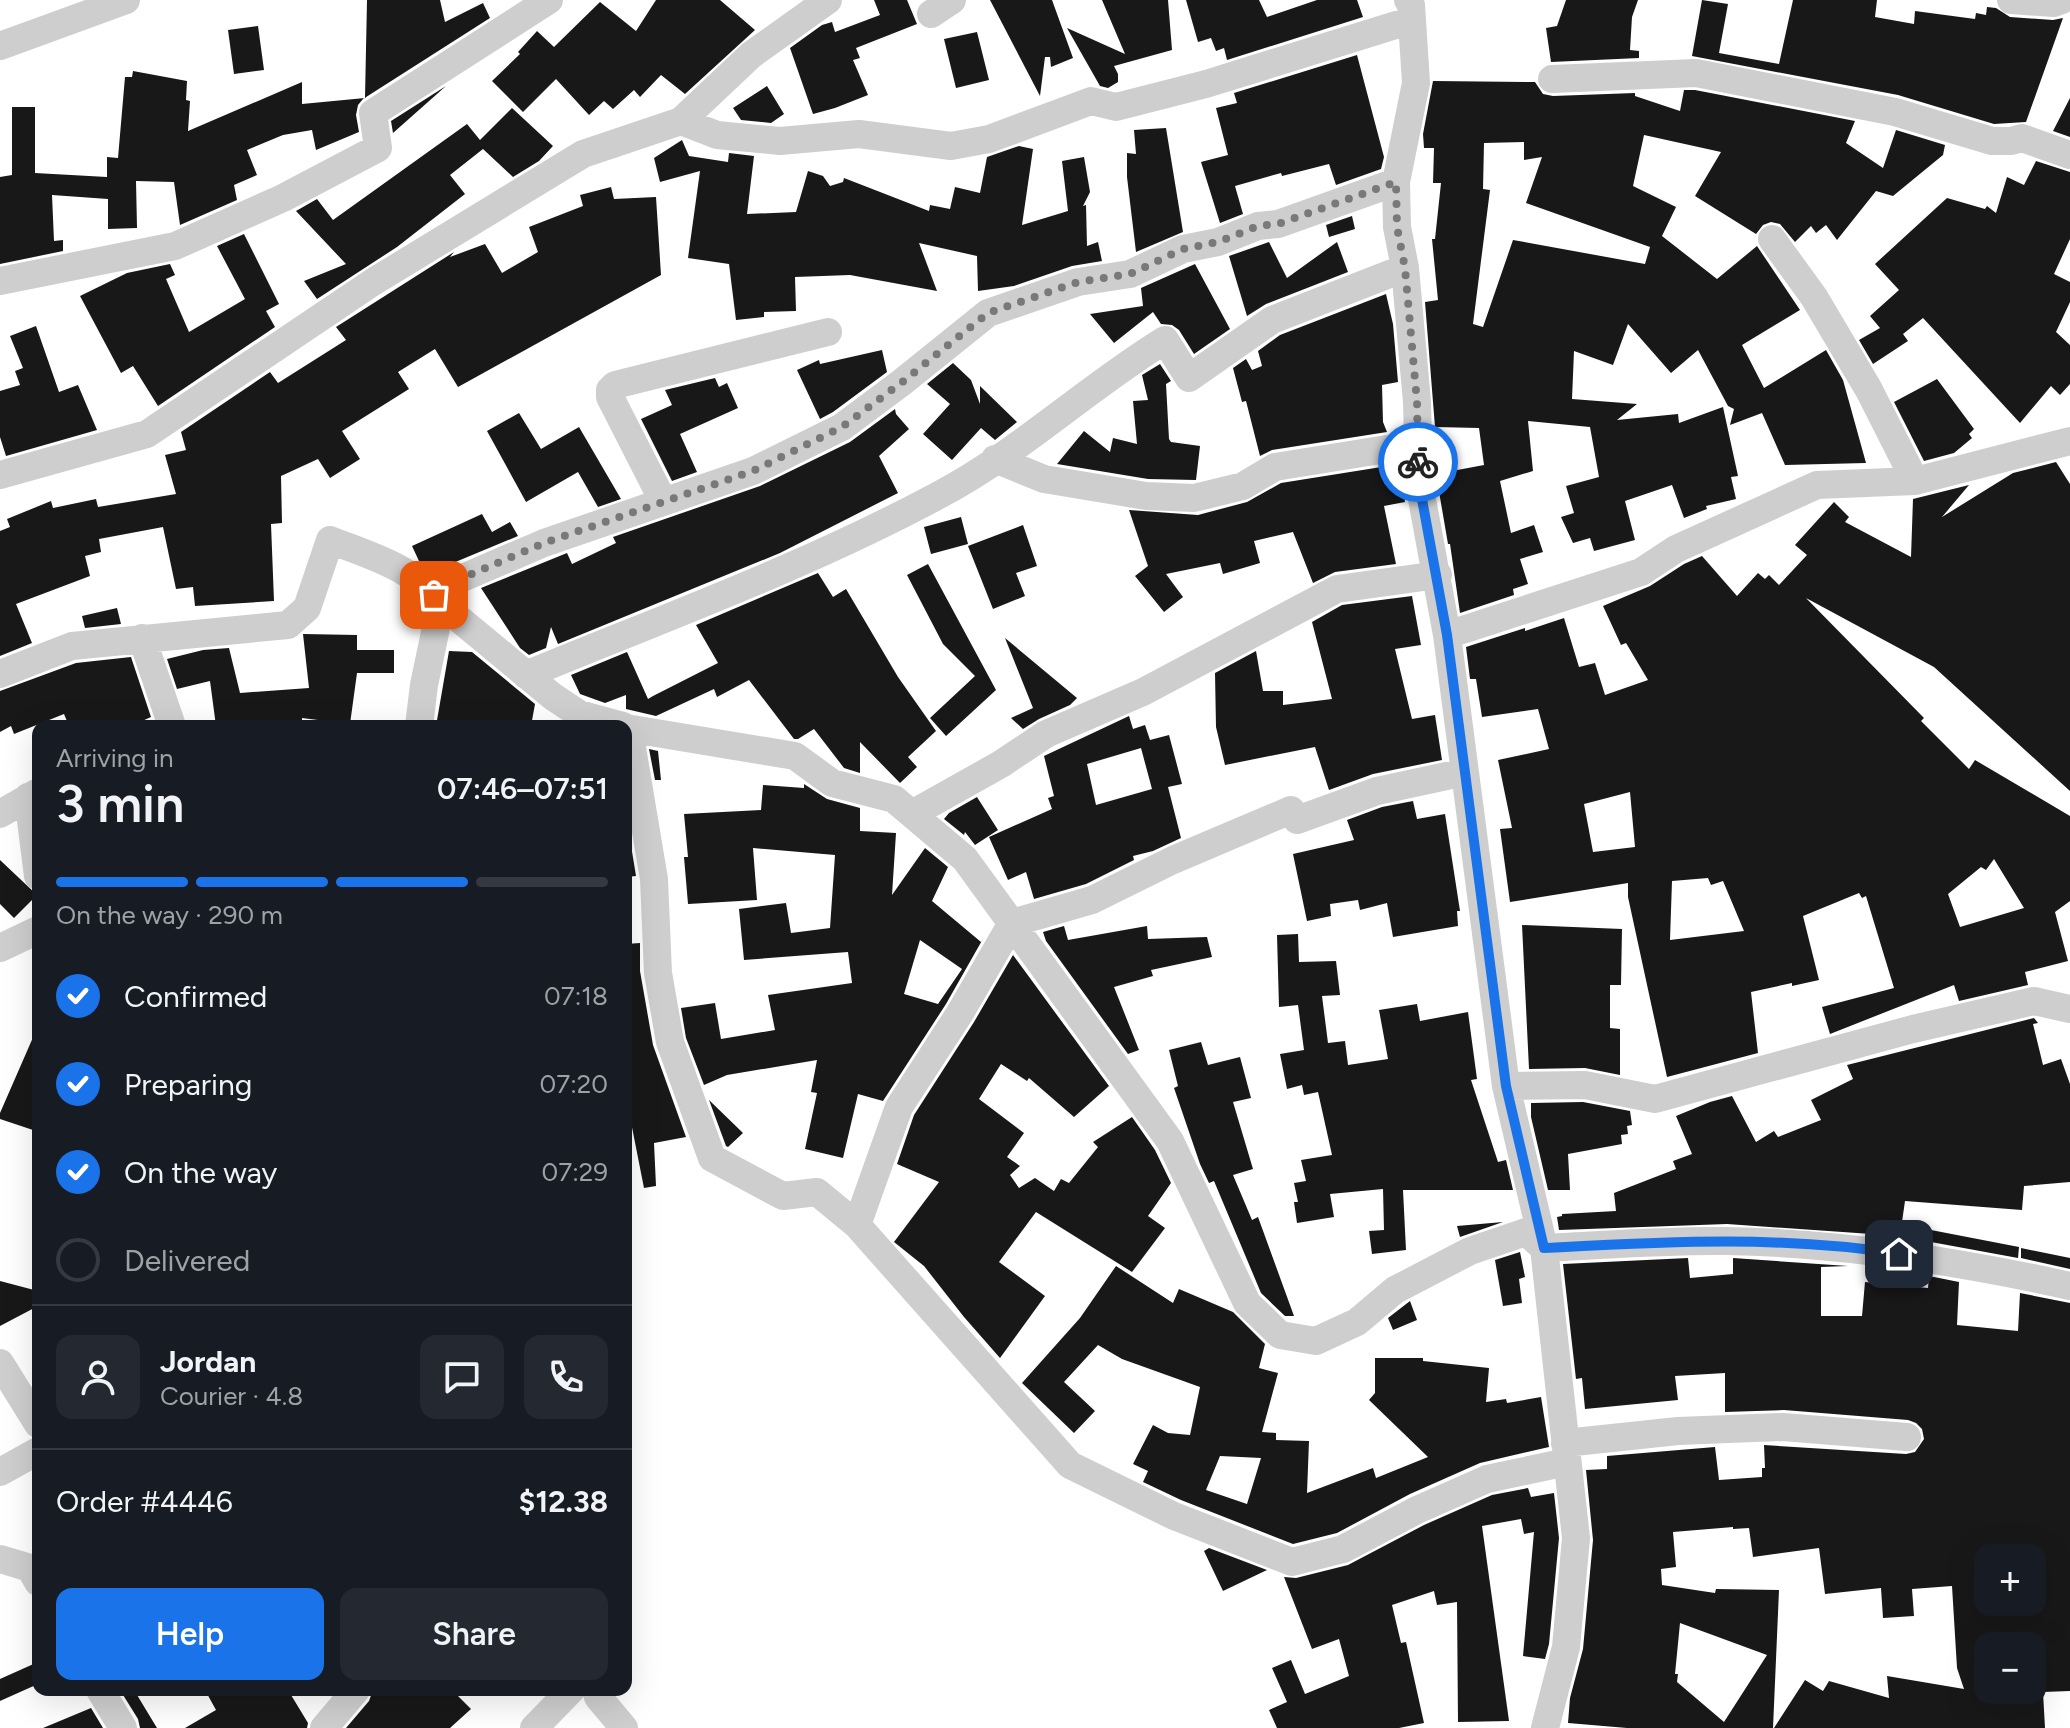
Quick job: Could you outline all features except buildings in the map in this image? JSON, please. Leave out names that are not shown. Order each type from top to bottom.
[{"type":"street","points":[[0,46],[126,0]]},
{"type":"street","points":[[0,281],[175,246],[283,198],[378,148],[373,113],[549,0]]},
{"type":"street","points":[[0,475],[147,434],[373,282],[583,154],[681,121],[751,55],[828,0]]},
{"type":"street","points":[[2011,0],[2054,3],[2062,0]]},
{"type":"street","points":[[681,121],[717,135],[780,141],[859,134],[951,146],[989,139],[1091,101],[1116,107],[1206,84],[1411,6],[1416,83],[1396,182],[1397,227],[1405,268],[1419,483],[1447,635],[1506,1086],[1544,1248],[1576,1538],[1566,1647],[1545,1728]]},
{"type":"street","points":[[1552,79],[1696,73],[1895,112],[1992,141],[2022,138],[2070,155]]},
{"type":"street","points":[[420,720],[437,599],[460,579],[544,543],[753,471],[842,427],[988,313],[1078,282],[1130,274],[1183,249],[1218,242],[1258,226],[1278,224],[1396,182]]},
{"type":"street","points":[[1772,239],[1814,297],[1869,390],[1915,481]]},
{"type":"street","points":[[526,675],[809,557],[941,494],[1165,340],[1189,378],[1272,320],[1405,268]]},
{"type":"street","points":[[663,501],[610,397],[610,390],[615,385],[828,332]]},
{"type":"street","points":[[1447,635],[1641,572],[1676,549],[1817,485],[1915,481],[2070,441]]},
{"type":"street","points":[[995,459],[1044,479],[1146,496],[1194,498],[1243,486],[1275,467],[1418,444]]},
{"type":"street","points":[[0,674],[72,646],[288,625],[307,608],[330,540],[393,564],[526,675],[579,714],[599,720]]},
{"type":"street","points":[[912,814],[1001,764],[1046,734],[1143,692],[1337,589],[1438,575]]},
{"type":"street","points":[[142,638],[168,720]]},
{"type":"street","points":[[632,729],[795,756],[832,783],[894,799],[965,859],[1170,1141],[1247,1303],[1280,1335],[1316,1341],[1357,1322],[1395,1290],[1458,1257],[1526,1232],[1544,1248],[1726,1241],[1859,1249],[2007,1272],[2070,1286]]},
{"type":"street","points":[[632,760],[654,879],[658,973],[670,1042],[712,1158],[783,1196],[817,1192],[857,1225],[1070,1465],[1174,1516],[1292,1562],[1343,1549],[1417,1510],[1487,1479],[1566,1452],[1678,1431],[1783,1427],[1907,1437]]},
{"type":"street","points":[[857,1225],[899,1107],[960,1013],[1012,923],[1092,900],[1173,860],[1291,810],[1297,820],[1377,791],[1465,772]]},
{"type":"street","points":[[0,814],[32,795]]},
{"type":"street","points":[[0,948],[32,933]]},
{"type":"street","points":[[1506,1086],[1585,1085],[1655,1099],[1913,1029],[2034,1001],[2070,1009]]},
{"type":"street","points":[[0,1363],[32,1414]]},
{"type":"street","points":[[0,1472],[32,1454]]},
{"type":"street","points":[[0,1559],[30,1568],[32,1572]]},
{"type":"street","points":[[104,1696],[123,1728]]},
{"type":"street","points":[[324,1728],[351,1696]]},
{"type":"street","points":[[534,1728],[565,1696]]},
{"type":"street","points":[[598,1696],[624,1728]]},
{"type":"way so far","points":[[434,595],[460,579],[544,543],[753,471],[842,427],[988,313],[1078,282],[1130,274],[1183,249],[1218,242],[1258,226],[1278,224],[1396,182],[1397,227],[1405,268],[1417,402],[1418,462]]},
{"type":"route","points":[[1418,462],[1419,483],[1447,635],[1506,1086],[1544,1248],[1726,1241],[1899,1254]]}]
